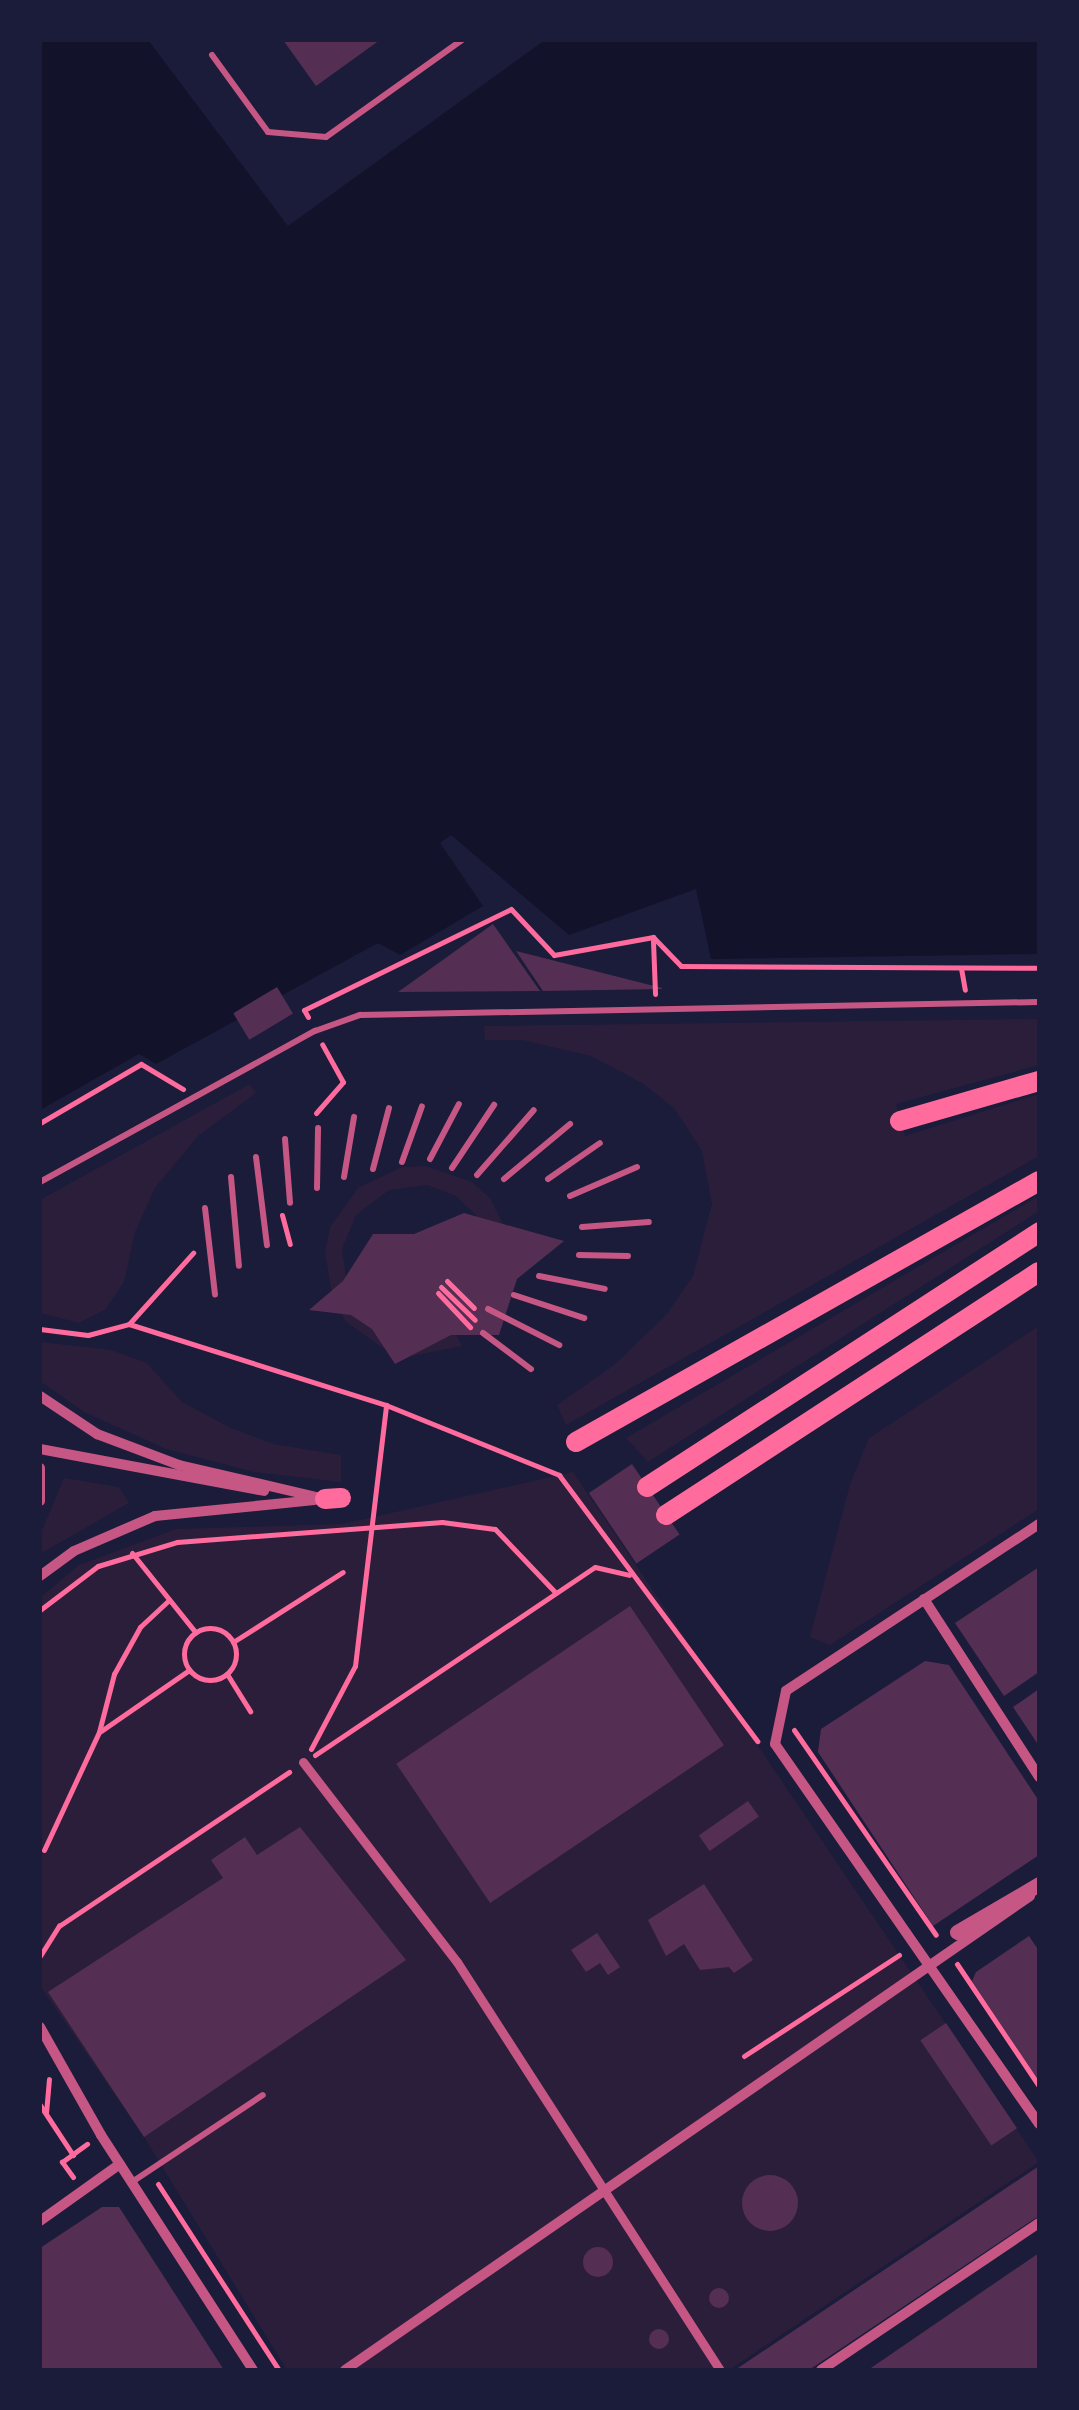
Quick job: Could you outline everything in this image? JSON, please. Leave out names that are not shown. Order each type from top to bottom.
[{"type":"highway","points":[[900,1121],[1039,1081]]},
{"type":"highway","points":[[576,1442],[1039,1181]]},
{"type":"highway","points":[[647,1487],[1039,1232]]},
{"type":"highway","points":[[666,1515],[1039,1272]]},
{"type":"street","points":[[40,1396],[97,1434],[179,1466],[333,1499]]},
{"type":"street","points":[[40,1449],[182,1480],[333,1499]]},
{"type":"street","points":[[40,1468],[40,1501]]},
{"type":"street","points":[[40,1576],[74,1550],[155,1516],[333,1499]]},
{"type":"street","points":[[1039,1524],[786,1691],[775,1744],[1039,2124]]},
{"type":"street","points":[[924,1599],[1039,1777]]},
{"type":"street","points":[[304,1762],[458,1962],[720,2370]]},
{"type":"street","points":[[345,2370],[932,1970],[1039,1887]]},
{"type":"street","points":[[957,1932],[1039,1887]]},
{"type":"street","points":[[40,2027],[101,2135],[253,2370]]},
{"type":"street","points":[[40,2220],[120,2164]]},
{"type":"street","points":[[821,2370],[1039,2222]]},
{"type":"lane","points":[[212,55],[268,132],[326,137],[462,40]]},
{"type":"lane","points":[[40,1182],[315,1032],[360,1015],[1039,1002]]},
{"type":"lane","points":[[430,1159],[459,1104]]},
{"type":"lane","points":[[452,1168],[494,1105]]},
{"type":"lane","points":[[402,1162],[422,1106]]},
{"type":"lane","points":[[372,1170],[389,1108]]},
{"type":"lane","points":[[477,1175],[534,1110]]},
{"type":"lane","points":[[344,1177],[354,1118]]},
{"type":"lane","points":[[504,1180],[570,1124]]},
{"type":"lane","points":[[316,1188],[318,1128]]},
{"type":"lane","points":[[285,1139],[290,1203]]},
{"type":"lane","points":[[548,1179],[600,1143]]},
{"type":"lane","points":[[256,1157],[268,1246]]},
{"type":"lane","points":[[570,1196],[637,1167]]},
{"type":"lane","points":[[231,1178],[239,1266]]},
{"type":"lane","points":[[205,1208],[215,1294]]},
{"type":"lane","points":[[582,1227],[649,1222]]},
{"type":"lane","points":[[579,1255],[628,1256]]},
{"type":"lane","points":[[539,1276],[606,1289]]},
{"type":"lane","points":[[514,1295],[584,1318]]},
{"type":"lane","points":[[488,1309],[560,1345]]},
{"type":"lane","points":[[483,1330],[531,1370]]},
{"type":"lane","points":[[132,2182],[263,2095]]},
{"type":"path","points":[[315,1032],[304,1010],[511,909],[554,955],[653,937]]},
{"type":"path","points":[[653,937],[682,966],[1039,968]]},
{"type":"path","points":[[653,937],[654,1007]]},
{"type":"path","points":[[40,1123],[140,1064],[180,1084]]},
{"type":"path","points":[[483,1330],[442,1287],[483,1330]]},
{"type":"path","points":[[40,1329],[88,1335],[130,1324],[386,1405],[559,1475],[629,1576],[760,1744]]},
{"type":"path","points":[[304,1762],[355,1666],[386,1405]]},
{"type":"path","points":[[40,1610],[98,1566],[177,1542],[442,1522],[496,1529],[556,1593]]},
{"type":"path","points":[[132,1553],[196,1633]]},
{"type":"path","points":[[41,1953],[59,1926],[595,1567],[629,1576]]},
{"type":"path","points":[[232,1642],[343,1572]]},
{"type":"path","points":[[44,1850],[100,1732],[114,1674],[140,1627],[169,1600]]},
{"type":"path","points":[[220,1631],[232,1642],[235,1659],[227,1674],[212,1680],[189,1670],[185,1646],[196,1633],[220,1631]]},
{"type":"path","points":[[100,1732],[189,1670]]},
{"type":"path","points":[[227,1674],[250,1710]]},
{"type":"path","points":[[782,1708],[1039,2086]]},
{"type":"path","points":[[744,2056],[914,1944]]},
{"type":"path","points":[[40,2064],[49,2079],[46,2116]]},
{"type":"path","points":[[40,2104],[72,2154]]},
{"type":"path","points":[[83,2192],[62,2162],[101,2135]]},
{"type":"path","points":[[150,2171],[279,2370]]},
{"type":"shaded area","points":[[40,40],[148,40],[288,226],[545,40],[1039,40],[1039,954],[711,959],[696,889],[569,935],[451,835],[440,843],[483,906],[400,955],[378,943],[156,1064],[139,1054],[40,1110]]},
{"type":"shaded area","points":[[1039,1019],[1039,1065],[896,1104],[905,1136],[1039,1094],[1039,1156],[566,1425],[557,1405],[614,1365],[666,1315],[693,1276],[712,1204],[702,1151],[674,1108],[642,1083],[591,1056],[523,1040],[485,1040],[484,1026]]},
{"type":"shaded area","points":[[250,1084],[256,1093],[198,1136],[155,1188],[135,1232],[124,1282],[105,1310],[79,1323],[40,1313],[40,1200]]},
{"type":"shaded area","points":[[426,1166],[472,1182],[490,1198],[512,1242],[492,1259],[478,1217],[456,1196],[427,1185],[389,1190],[356,1215],[342,1249],[348,1292],[452,1327],[462,1346],[412,1356],[387,1351],[346,1322],[333,1300],[325,1252],[330,1227],[358,1188],[402,1167]]},
{"type":"shaded area","points":[[1039,1196],[1039,1211],[648,1462],[626,1438]]},
{"type":"shaded area","points":[[1039,1326],[1039,1509],[830,1645],[810,1637],[850,1484],[869,1438]]},
{"type":"shaded area","points":[[40,1342],[111,1350],[147,1363],[182,1402],[231,1428],[273,1444],[341,1455],[341,1482],[254,1472],[166,1449],[84,1412],[40,1381]]},
{"type":"shaded area","points":[[573,1472],[1039,2162],[729,2370],[287,2370],[144,2137],[40,1986],[40,1598],[79,1565],[176,1529],[342,1524]]},
{"type":"shaded area","points":[[64,1478],[119,1487],[129,1503],[40,1554],[40,1535]]},
{"type":"building","points":[[283,40],[380,40],[316,86]]},
{"type":"building","points":[[493,924],[540,991],[398,992]]},
{"type":"building","points":[[516,951],[662,988],[662,989],[543,991]]},
{"type":"building","points":[[277,987],[293,1014],[249,1040],[233,1013]]},
{"type":"building","points":[[464,1213],[564,1241],[517,1279],[499,1335],[451,1335],[395,1364],[372,1329],[351,1315],[309,1310],[343,1281],[373,1234],[414,1234]]},
{"type":"building","points":[[632,1464],[680,1534],[636,1564],[589,1493]]},
{"type":"building","points":[[1039,1567],[1039,1672],[1004,1696],[955,1623]]},
{"type":"building","points":[[630,1606],[724,1745],[490,1903],[396,1764]]},
{"type":"building","points":[[925,1661],[949,1665],[1039,1801],[1039,1855],[933,1926],[818,1752],[821,1729]]},
{"type":"building","points":[[1039,1689],[1039,1746],[1013,1707]]},
{"type":"building","points":[[748,1801],[759,1817],[710,1851],[699,1835]]},
{"type":"building","points":[[300,1827],[406,1960],[144,2137],[48,1992],[223,1878],[211,1860],[245,1837],[257,1855]]},
{"type":"building","points":[[704,1884],[753,1960],[734,1973],[729,1967],[700,1970],[684,1944],[666,1956],[648,1920]]},
{"type":"building","points":[[597,1933],[620,1967],[608,1975],[600,1963],[586,1972],[571,1950]]},
{"type":"building","points":[[1029,1936],[1039,1951],[1039,2082],[972,1981],[976,1972]]},
{"type":"building","points":[[946,2023],[1017,2128],[991,2146],[920,2040]]},
{"type":"building","points":[[1039,2166],[1039,2216],[809,2370],[735,2370]]},
{"type":"building","points":[[770,2175],[789,2184],[798,2203],[789,2222],[770,2231],[751,2222],[742,2203],[751,2184]]},
{"type":"building","points":[[102,2207],[119,2207],[224,2370],[42,2370],[40,2248]]},
{"type":"building","points":[[598,2247],[609,2251],[613,2262],[609,2273],[598,2277],[587,2273],[583,2262],[587,2251]]},
{"type":"building","points":[[1039,2253],[1039,2370],[868,2370],[973,2298]]},
{"type":"building","points":[[719,2288],[729,2298],[719,2308],[709,2298]]},
{"type":"building","points":[[659,2329],[669,2339],[659,2349],[649,2339]]}]
